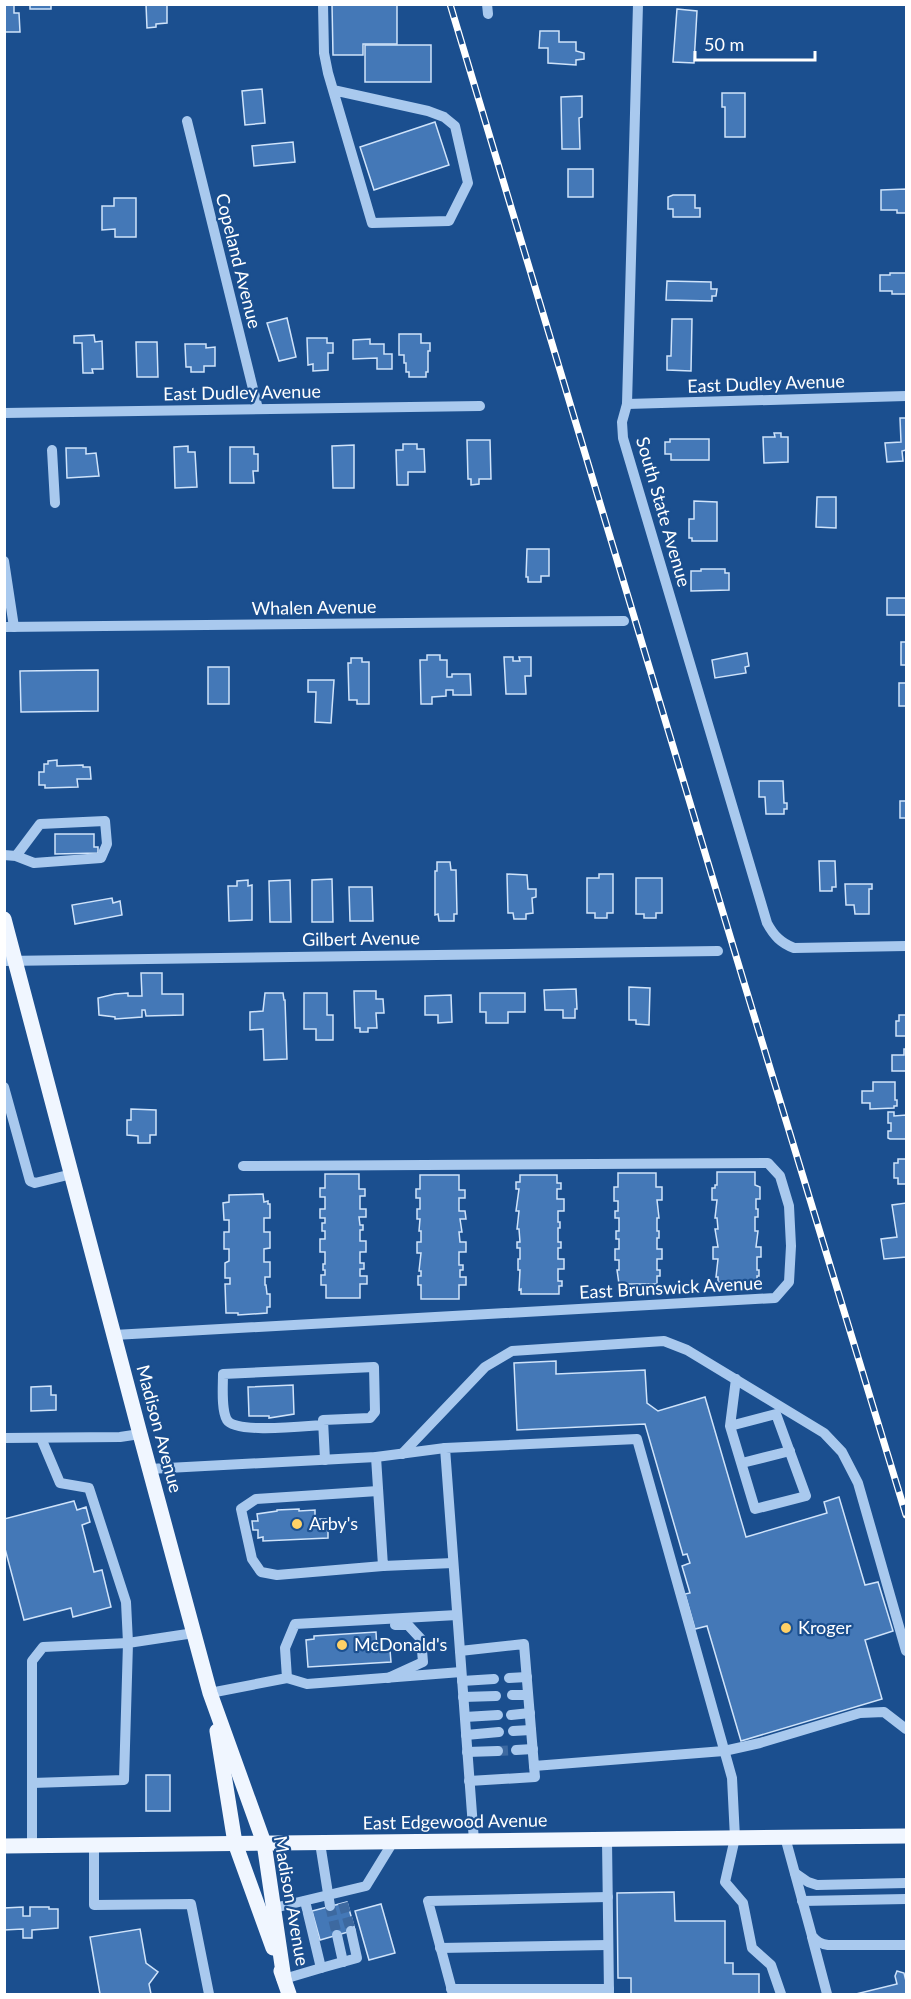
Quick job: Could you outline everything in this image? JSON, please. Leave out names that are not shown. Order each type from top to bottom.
[{"type":"main road","name":"Madison Avenue","points":[[4,919],[10,961],[72,1174],[210,1693],[264,1843],[289,1995]]},
{"type":"main road","name":"Madison Avenue","points":[[210,1693],[235,1844],[285,1979]]},
{"type":"main road","name":"East Edgewood Avenue","points":[[4,1846],[906,1836]]},
{"type":"street","points":[[324,4],[324,53],[333,90],[372,223],[449,221],[468,183],[455,126],[444,117],[428,111],[333,90]]},
{"type":"street","name":"South State Avenue","points":[[638,4],[627,404],[622,422],[623,438],[767,923],[779,940],[794,948],[906,946]]},
{"type":"street","name":"Copeland Avenue","points":[[187,121],[258,410]]},
{"type":"street","name":"East Dudley Avenue","points":[[627,404],[906,396]]},
{"type":"street","name":"East Dudley Avenue","points":[[4,413],[480,406]]},
{"type":"street","points":[[52,450],[55,503]]},
{"type":"street","points":[[4,561],[9,627]]},
{"type":"street","name":"Whalen Avenue","points":[[9,627],[624,621]]},
{"type":"street","points":[[105,821],[107,844],[101,858],[34,863],[10,856],[39,824],[105,821]]},
{"type":"street","name":"Gilbert Avenue","points":[[10,961],[718,951]]},
{"type":"street","points":[[4,1088],[30,1181],[34,1184],[72,1174]]},
{"type":"street","name":"East Brunswick Avenue","points":[[114,1335],[775,1298],[789,1282],[791,1246],[789,1206],[780,1176],[768,1163],[243,1166]]},
{"type":"street","points":[[402,1454],[484,1367],[512,1351],[664,1341],[687,1350],[736,1379],[775,1409],[824,1433],[842,1452],[858,1483],[906,1651]]},
{"type":"street","points":[[323,1425],[250,1429],[237,1427],[228,1422],[225,1413],[223,1374],[374,1367],[375,1412],[370,1418],[323,1420],[325,1460]]},
{"type":"street","points":[[736,1379],[730,1426],[755,1509],[806,1496],[775,1409]]},
{"type":"street","points":[[730,1426],[775,1409]]},
{"type":"street","points":[[4,1438],[120,1437],[140,1434]]},
{"type":"street","points":[[32,1783],[124,1780],[128,1643],[126,1602],[89,1488],[60,1483],[41,1438]]},
{"type":"street","points":[[149,1469],[376,1457],[444,1448],[637,1439],[732,1778],[735,1838],[725,1882],[743,1904],[752,1948],[771,1965],[781,1995]]},
{"type":"street","points":[[444,1448],[474,1841]]},
{"type":"street","points":[[742,1463],[790,1451]]},
{"type":"street","points":[[376,1457],[383,1566]]},
{"type":"street","points":[[378,1491],[256,1499],[241,1509],[252,1559],[261,1572],[277,1575],[453,1563]]},
{"type":"street","points":[[295,1624],[457,1615]]},
{"type":"street","points":[[287,1678],[285,1648],[295,1624]]},
{"type":"street","points":[[295,1624],[322,1630],[408,1625],[421,1639],[423,1662],[388,1678]]},
{"type":"street","points":[[32,1846],[32,1661],[43,1647],[128,1643],[194,1633]]},
{"type":"street","points":[[460,1651],[524,1644],[535,1777],[469,1781]]},
{"type":"street","points":[[210,1693],[287,1678],[307,1684],[388,1678],[462,1676],[494,1679]]},
{"type":"street","points":[[509,1678],[527,1677]]},
{"type":"street","points":[[512,1695],[528,1695]]},
{"type":"street","points":[[463,1697],[496,1696]]},
{"type":"street","points":[[534,1766],[724,1751],[760,1743],[860,1713],[884,1712],[906,1729]]},
{"type":"street","points":[[511,1714],[530,1713]]},
{"type":"street","points":[[465,1717],[498,1715]]},
{"type":"street","points":[[513,1731],[531,1730]]},
{"type":"street","points":[[466,1735],[499,1732]]},
{"type":"street","points":[[516,1750],[533,1749]]},
{"type":"street","points":[[467,1752],[498,1751]]},
{"type":"street","points":[[785,1837],[828,1995]]},
{"type":"street","points":[[607,1840],[608,1897],[608,1945],[609,1992],[452,1992],[428,1901],[608,1897]]},
{"type":"street","points":[[274,1908],[305,1900],[329,1901],[366,1886],[393,1842]]},
{"type":"street","points":[[320,1843],[329,1901]]},
{"type":"street","points":[[94,1845],[94,1905],[191,1904],[209,1995]]},
{"type":"street","points":[[795,1872],[808,1882],[817,1885],[906,1883]]},
{"type":"street","points":[[802,1900],[906,1899]]},
{"type":"street","points":[[305,1900],[321,1968]]},
{"type":"street","points":[[285,1979],[357,1958],[351,1931]]},
{"type":"street","points":[[337,1935],[343,1962]]},
{"type":"street","points":[[812,1936],[821,1944],[828,1945],[906,1945]]},
{"type":"street","points":[[440,1948],[608,1945]]},
{"type":"building","points":[[4,4],[14,4],[14,13],[19,13],[20,32],[4,32]]},
{"type":"building","points":[[30,4],[51,4],[51,9],[30,9]]},
{"type":"building","points":[[146,4],[167,4],[167,23],[147,28]]},
{"type":"building","points":[[332,4],[397,4],[397,44],[363,44],[363,55],[333,55]]},
{"type":"building","points":[[677,9],[697,11],[694,63],[673,62]]},
{"type":"building","points":[[540,31],[559,31],[559,42],[576,42],[576,51],[584,53],[584,59],[576,60],[576,65],[548,63],[548,48],[539,48]]},
{"type":"building","points":[[365,45],[431,45],[431,82],[365,82]]},
{"type":"building","points":[[262,89],[265,123],[245,125],[242,91]]},
{"type":"building","points":[[722,93],[745,93],[745,137],[725,137],[725,107],[722,107]]},
{"type":"building","points":[[582,96],[582,117],[579,118],[580,149],[562,149],[561,97]]},
{"type":"building","points":[[435,122],[449,165],[374,190],[360,147]]},
{"type":"building","points":[[293,142],[295,162],[254,166],[252,146]]},
{"type":"building","points":[[568,169],[593,169],[593,197],[568,197]]},
{"type":"building","points":[[906,189],[906,213],[897,213],[897,210],[881,210],[881,190]]},
{"type":"building","points":[[695,195],[695,208],[700,208],[700,217],[673,217],[673,209],[668,209],[668,197]]},
{"type":"building","points":[[114,198],[136,198],[136,237],[115,237],[115,229],[102,230],[102,206],[114,206]]},
{"type":"building","points":[[890,273],[906,273],[906,294],[880,291],[880,275],[890,275]]},
{"type":"building","points":[[667,281],[711,282],[711,289],[717,289],[716,296],[712,296],[712,301],[666,300]]},
{"type":"building","points":[[287,318],[296,357],[279,361],[267,323]]},
{"type":"building","points":[[672,319],[692,319],[691,371],[667,370],[667,356],[671,356]]},
{"type":"building","points":[[399,334],[421,334],[421,343],[430,343],[426,377],[409,377],[409,372],[406,372],[404,355],[399,355]]},
{"type":"building","points":[[94,335],[95,342],[102,341],[103,369],[92,369],[93,373],[83,373],[82,343],[74,343],[74,336]]},
{"type":"building","points":[[307,338],[327,338],[327,343],[333,343],[333,353],[328,353],[328,370],[313,371],[313,364],[308,365]]},
{"type":"building","points":[[370,339],[370,344],[384,344],[384,354],[392,354],[392,369],[377,369],[377,358],[353,359],[353,340]]},
{"type":"building","points":[[136,342],[157,342],[158,377],[137,377]]},
{"type":"building","points":[[185,344],[206,344],[206,348],[215,347],[215,366],[204,366],[204,372],[191,372],[191,367],[186,367]]},
{"type":"building","points":[[900,418],[906,418],[906,450],[902,451],[903,461],[887,462],[885,443],[901,442]]},
{"type":"building","points":[[774,433],[781,433],[781,437],[788,437],[788,462],[764,463],[763,437],[775,437]]},
{"type":"building","points":[[670,439],[709,439],[709,460],[671,460],[671,454],[665,454],[665,442],[670,442]]},
{"type":"building","points":[[467,440],[490,440],[491,479],[479,479],[479,484],[471,485],[471,479],[468,479]]},
{"type":"building","points":[[403,444],[417,444],[417,449],[424,449],[425,472],[408,472],[408,485],[397,485],[396,450],[403,450]]},
{"type":"building","points":[[354,445],[354,488],[333,488],[332,446]]},
{"type":"building","points":[[188,446],[188,452],[195,452],[197,487],[175,488],[174,447]]},
{"type":"building","points":[[230,447],[254,447],[254,454],[258,454],[258,471],[253,471],[254,483],[230,483]]},
{"type":"building","points":[[66,448],[86,448],[86,454],[96,453],[99,476],[67,478]]},
{"type":"building","points":[[817,497],[836,497],[836,528],[816,527]]},
{"type":"building","points":[[694,501],[717,502],[717,541],[692,541],[692,538],[689,538],[689,519],[694,519]]},
{"type":"building","points":[[527,549],[549,549],[549,576],[541,576],[541,582],[528,582],[528,577],[526,577]]},
{"type":"building","points":[[701,569],[725,569],[725,573],[729,573],[729,590],[691,591],[691,571],[701,571]]},
{"type":"building","points":[[887,598],[906,598],[906,615],[887,615]]},
{"type":"building","points":[[901,642],[906,642],[906,665],[901,665]]},
{"type":"building","points":[[747,653],[749,666],[745,667],[746,673],[715,678],[712,660]]},
{"type":"building","points":[[427,655],[440,655],[440,660],[447,660],[447,677],[452,677],[452,674],[470,674],[471,695],[453,695],[453,690],[446,690],[446,696],[432,697],[432,704],[421,704],[420,660],[427,660]]},
{"type":"building","points":[[504,657],[513,657],[513,661],[520,661],[519,657],[531,657],[531,676],[525,676],[526,694],[506,694]]},
{"type":"building","points":[[351,658],[362,658],[362,662],[369,662],[369,704],[357,704],[357,700],[349,700],[348,663],[351,663]]},
{"type":"building","points":[[208,667],[229,667],[229,704],[208,704]]},
{"type":"building","points":[[98,670],[98,711],[21,712],[20,671]]},
{"type":"building","points":[[308,680],[334,680],[331,723],[315,722],[316,692],[308,692]]},
{"type":"building","points":[[899,683],[906,683],[906,706],[899,706]]},
{"type":"building","points":[[57,760],[57,766],[90,767],[91,779],[77,779],[78,787],[45,788],[45,785],[39,785],[39,772],[44,772],[44,764]]},
{"type":"building","points":[[759,781],[783,781],[784,803],[787,803],[784,814],[766,814],[765,797],[759,797]]},
{"type":"building","points":[[900,801],[906,801],[906,818],[900,818]]},
{"type":"building","points":[[55,834],[94,834],[94,847],[98,847],[98,853],[55,854]]},
{"type":"building","points":[[819,861],[835,861],[836,887],[832,887],[832,891],[820,891]]},
{"type":"building","points":[[437,862],[450,862],[451,870],[456,870],[457,914],[454,914],[454,921],[439,921],[438,914],[435,915]]},
{"type":"building","points":[[507,874],[527,875],[528,889],[536,889],[536,897],[532,898],[533,913],[526,914],[526,919],[514,919],[513,913],[508,913]]},
{"type":"building","points":[[599,874],[613,874],[613,913],[607,913],[607,918],[595,918],[595,913],[587,913],[587,878],[599,878]]},
{"type":"building","points":[[636,878],[662,878],[662,913],[656,913],[656,918],[644,918],[644,914],[636,914]]},
{"type":"building","points":[[332,879],[333,922],[312,922],[312,880]]},
{"type":"building","points":[[248,880],[248,886],[252,885],[252,920],[229,921],[228,886],[237,886],[237,881]]},
{"type":"building","points":[[290,880],[291,922],[270,922],[269,881]]},
{"type":"building","points":[[845,884],[872,884],[872,889],[869,889],[869,914],[855,914],[854,905],[846,905]]},
{"type":"building","points":[[349,887],[372,887],[373,921],[350,921]]},
{"type":"building","points":[[112,898],[113,903],[120,901],[122,915],[75,924],[72,905]]},
{"type":"building","points":[[141,973],[162,973],[162,994],[183,994],[183,1015],[146,1016],[145,1010],[142,1010],[142,1017],[115,1019],[115,1017],[99,1015],[98,998],[128,993],[128,996],[142,996]]},
{"type":"building","points":[[629,987],[650,988],[649,1025],[636,1024],[636,1020],[629,1020]]},
{"type":"building","points":[[576,989],[575,1018],[563,1018],[563,1010],[545,1010],[544,990]]},
{"type":"building","points":[[354,991],[376,991],[376,999],[383,999],[384,1013],[376,1013],[377,1028],[368,1028],[368,1032],[360,1032],[360,1028],[355,1028]]},
{"type":"building","points":[[265,993],[283,993],[287,1059],[264,1060],[263,1029],[250,1030],[250,1012],[263,1011]]},
{"type":"building","points":[[304,993],[327,993],[327,1015],[333,1015],[333,1040],[316,1040],[316,1029],[304,1029]]},
{"type":"building","points":[[480,993],[525,993],[525,1012],[508,1012],[508,1023],[486,1023],[486,1012],[480,1012]]},
{"type":"building","points":[[451,995],[452,1022],[438,1023],[438,1015],[425,1015],[425,996]]},
{"type":"building","points":[[899,1015],[906,1015],[906,1036],[896,1036],[896,1021],[899,1021]]},
{"type":"building","points":[[904,1049],[906,1049],[906,1071],[892,1071],[892,1055],[904,1055]]},
{"type":"building","points":[[873,1082],[895,1082],[897,1106],[870,1109],[870,1103],[862,1103],[862,1091],[873,1091]]},
{"type":"building","points":[[131,1109],[156,1110],[156,1135],[150,1135],[150,1143],[138,1143],[138,1136],[127,1135],[127,1120],[131,1120]]},
{"type":"building","points":[[888,1112],[894,1112],[894,1116],[906,1115],[906,1139],[888,1138],[891,1123],[888,1123]]},
{"type":"building","points":[[898,1159],[906,1159],[906,1184],[898,1184],[898,1178],[894,1178],[894,1163],[898,1163]]},
{"type":"building","points":[[717,1172],[755,1172],[755,1185],[760,1187],[760,1199],[756,1199],[758,1217],[755,1217],[755,1231],[758,1231],[756,1247],[761,1247],[761,1257],[757,1257],[759,1276],[757,1276],[757,1282],[718,1282],[718,1277],[716,1277],[718,1259],[713,1259],[713,1247],[718,1247],[715,1229],[718,1229],[717,1218],[715,1218],[717,1200],[712,1200],[712,1188],[717,1185]]},
{"type":"building","points":[[618,1173],[656,1173],[656,1187],[662,1187],[662,1200],[657,1200],[659,1238],[657,1238],[657,1249],[662,1249],[662,1259],[657,1259],[657,1270],[660,1270],[660,1276],[657,1276],[657,1284],[619,1284],[617,1270],[619,1270],[619,1260],[615,1260],[615,1249],[619,1249],[616,1231],[619,1231],[619,1218],[615,1218],[618,1201],[614,1201],[614,1187],[618,1187]]},
{"type":"building","points":[[325,1174],[359,1174],[359,1189],[365,1189],[365,1196],[360,1196],[360,1209],[366,1209],[366,1217],[359,1217],[360,1225],[363,1225],[363,1230],[360,1230],[360,1241],[366,1241],[366,1252],[360,1252],[360,1263],[364,1263],[364,1269],[360,1269],[360,1276],[367,1276],[367,1284],[360,1284],[360,1298],[326,1298],[326,1285],[321,1285],[321,1275],[325,1275],[323,1264],[325,1264],[325,1252],[320,1252],[320,1239],[325,1239],[322,1223],[325,1223],[325,1218],[320,1218],[320,1209],[325,1209],[325,1197],[320,1197],[320,1188],[325,1188]]},
{"type":"building","points":[[420,1175],[459,1175],[459,1190],[465,1190],[465,1198],[459,1198],[459,1211],[465,1211],[466,1219],[460,1219],[462,1232],[459,1232],[460,1242],[466,1242],[466,1252],[459,1252],[459,1265],[463,1265],[460,1277],[466,1277],[466,1285],[459,1285],[459,1299],[421,1299],[421,1285],[418,1285],[418,1276],[421,1276],[421,1271],[419,1271],[421,1253],[417,1253],[417,1242],[421,1242],[420,1219],[417,1219],[420,1198],[416,1198],[416,1189],[420,1189]]},
{"type":"building","points":[[520,1175],[557,1175],[557,1183],[561,1183],[561,1189],[557,1189],[557,1199],[564,1199],[564,1211],[558,1211],[560,1228],[558,1228],[558,1242],[561,1242],[561,1248],[558,1248],[558,1259],[564,1259],[564,1269],[558,1269],[558,1281],[562,1281],[559,1294],[521,1294],[521,1289],[519,1290],[520,1248],[517,1248],[517,1242],[520,1242],[519,1229],[517,1229],[519,1211],[516,1211],[519,1189],[516,1189],[516,1182],[520,1182]]},
{"type":"building","points":[[263,1194],[264,1202],[268,1201],[270,1204],[270,1218],[264,1218],[264,1232],[270,1232],[270,1248],[264,1249],[264,1262],[270,1262],[270,1277],[265,1277],[265,1285],[267,1294],[270,1294],[270,1307],[267,1307],[267,1313],[238,1315],[238,1313],[226,1313],[225,1284],[230,1284],[230,1278],[225,1278],[225,1263],[229,1261],[229,1249],[224,1249],[224,1232],[229,1232],[229,1220],[224,1220],[223,1203],[229,1202],[229,1195]]},
{"type":"building","points":[[906,1203],[906,1257],[884,1259],[881,1239],[897,1237],[892,1205]]},
{"type":"building","points":[[556,1361],[556,1374],[645,1370],[647,1403],[658,1411],[705,1397],[746,1537],[827,1513],[824,1502],[839,1497],[865,1585],[878,1582],[893,1631],[865,1640],[882,1699],[741,1741],[707,1626],[695,1629],[685,1594],[690,1593],[682,1566],[690,1563],[687,1554],[683,1555],[645,1424],[517,1430],[514,1363]]},
{"type":"building","points":[[293,1385],[294,1414],[269,1418],[269,1416],[249,1416],[248,1387]]},
{"type":"building","points":[[51,1386],[51,1395],[56,1395],[56,1410],[31,1411],[31,1387]]},
{"type":"building","points":[[74,1501],[77,1510],[86,1507],[90,1522],[82,1525],[94,1572],[102,1570],[111,1607],[73,1617],[71,1608],[24,1620],[4,1545],[4,1519]]},
{"type":"building","points":[[299,1509],[299,1511],[315,1510],[315,1519],[328,1519],[328,1538],[263,1541],[263,1537],[258,1538],[258,1530],[253,1530],[252,1521],[258,1521],[257,1514]]},
{"type":"building","name":"McDonald's","points":[[376,1632],[377,1651],[390,1650],[391,1662],[308,1667],[306,1640],[314,1639],[314,1636]]},
{"type":"building","points":[[146,1775],[170,1775],[170,1811],[146,1811]]},
{"type":"building","points":[[674,1892],[675,1921],[725,1921],[725,1963],[733,1963],[733,1974],[759,1974],[759,1994],[631,1994],[631,1978],[618,1978],[617,1893]]},
{"type":"building","points":[[347,1902],[355,1930],[320,1940],[312,1911]]},
{"type":"building","points":[[381,1904],[395,1953],[369,1960],[355,1911]]},
{"type":"building","points":[[23,1907],[23,1916],[30,1916],[30,1907],[58,1909],[58,1928],[32,1930],[32,1938],[23,1938],[23,1929],[4,1930],[4,1908]]},
{"type":"building","points":[[140,1929],[146,1963],[158,1972],[149,1984],[151,1994],[100,1994],[90,1937]]},
{"type":"building","points":[[897,1971],[904,1973],[906,1994],[856,1994],[897,1984],[895,1976]]},
{"type":"tunnel","points":[[498,1751],[516,1750]]},
{"type":"tunnel","points":[[343,1903],[351,1931]]},
{"type":"tunnel","points":[[330,1906],[337,1935]]},
{"type":"railway","points":[[450,4],[906,1515]]},
{"type":"place","name":"Arby's","points":[[297,1524]]},
{"type":"place","name":"Kroger","points":[[786,1628]]},
{"type":"place","name":"McDonald's","points":[[342,1645]]}]
